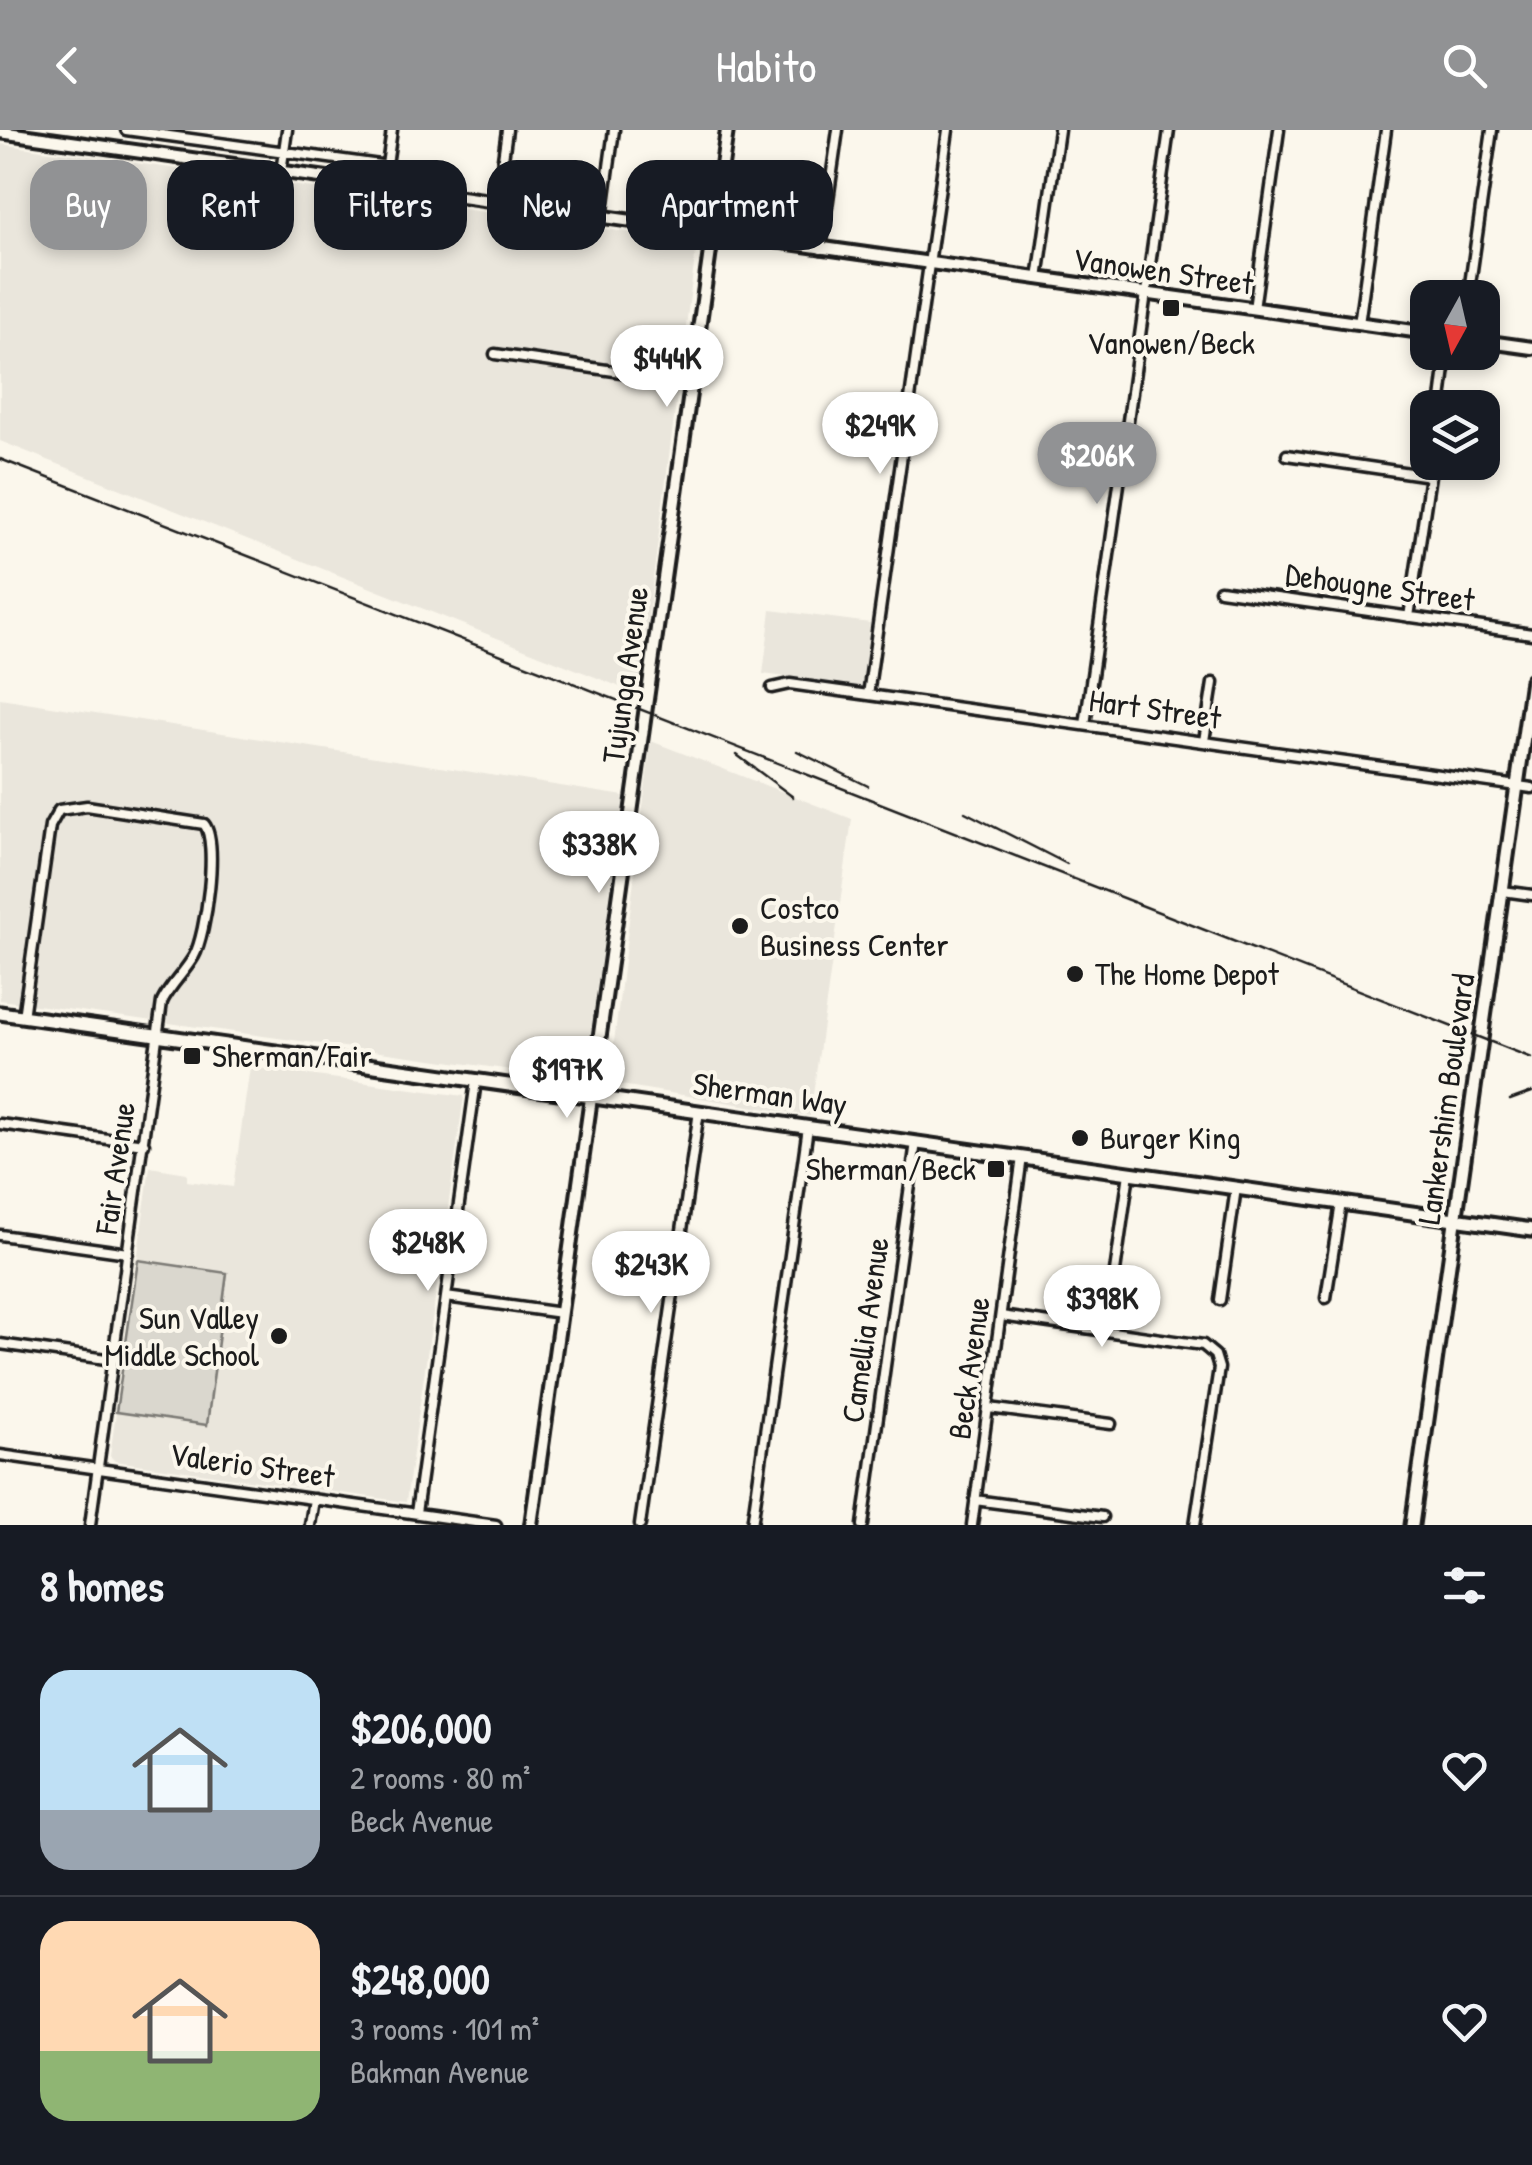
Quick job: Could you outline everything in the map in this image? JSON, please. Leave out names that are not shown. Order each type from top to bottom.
[{"type":"main road","name":"Tujunga Avenue","points":[[723,160],[727,130]]},
{"type":"main road","name":"Vanowen Street","points":[[0,132],[197,160]]},
{"type":"main road","name":"Tujunga Avenue","points":[[531,1525],[710,250]]},
{"type":"main road","name":"Vanowen Street","points":[[833,250],[1410,331]]},
{"type":"main road","points":[[1500,344],[1532,348]]},
{"type":"main road","name":"Lankershim Boulevard","points":[[1412,1525],[1532,680]]},
{"type":"main road","name":"Sherman Way","points":[[0,1014],[1532,1230]]},
{"type":"street","points":[[126,130],[343,160]]},
{"type":"street","points":[[283,160],[287,130]]},
{"type":"street","points":[[388,160],[392,130]]},
{"type":"street","points":[[503,160],[507,130]]},
{"type":"street","points":[[606,189],[614,130]]},
{"type":"street","points":[[833,167],[838,130]]},
{"type":"street","points":[[868,695],[948,130]]},
{"type":"street","points":[[1038,279],[1059,130]]},
{"type":"street","points":[[1085,725],[1169,130]]},
{"type":"street","points":[[1254,309],[1279,130]]},
{"type":"street","points":[[1359,324],[1386,130]]},
{"type":"street","points":[[1471,280],[1492,130]]},
{"type":"street","points":[[494,354],[692,382]]},
{"type":"street","points":[[1287,455],[1410,473]]},
{"type":"street","points":[[1409,617],[1429,480]]},
{"type":"street","name":"Dehougne Street","points":[[1220,590],[1532,634]]},
{"type":"street","points":[[1204,742],[1213,683]]},
{"type":"street","name":"Hart Street","points":[[772,688],[790,684],[1532,788]]},
{"type":"street","name":"Fair Avenue","points":[[23,1017],[48,836],[59,810],[87,806],[197,821],[208,829],[213,844],[198,945],[162,1002],[90,1525]]},
{"type":"street","points":[[1504,891],[1532,895]]},
{"type":"street","points":[[416,1513],[476,1080]]},
{"type":"street","points":[[640,1525],[699,1112]]},
{"type":"street","points":[[0,1124],[144,1144]]},
{"type":"street","points":[[752,1525],[808,1127]]},
{"type":"street","name":"Camellia Avenue","points":[[863,1525],[916,1142]]},
{"type":"street","name":"Beck Avenue","points":[[972,1525],[1022,1158]]},
{"type":"street","points":[[1113,1286],[1130,1173]]},
{"type":"street","points":[[1220,1300],[1236,1188]]},
{"type":"street","points":[[1326,1298],[1341,1203]]},
{"type":"street","points":[[0,1235],[128,1253]]},
{"type":"street","points":[[446,1297],[561,1313]]},
{"type":"street","points":[[1002,1316],[1203,1345],[1216,1355],[1219,1368],[1194,1525]]},
{"type":"street","points":[[0,1344],[113,1360]]},
{"type":"street","points":[[988,1408],[1111,1424]]},
{"type":"street","name":"Valerio Street","points":[[0,1455],[496,1525]]},
{"type":"street","points":[[310,1525],[314,1499]]},
{"type":"street","points":[[976,1500],[1102,1517]]},
{"type":"shaded area","points":[[0,144],[114,160],[30,160],[30,250],[147,250],[147,165],[167,167],[167,250],[294,250],[294,185],[314,188],[314,250],[467,250],[467,210],[487,212],[487,250],[606,250],[606,229],[626,232],[626,250],[696,250],[638,694],[0,441]]},
{"type":"shaded area","points":[[771,610],[870,623],[862,687],[763,674]]},
{"type":"shaded area","points":[[0,698],[624,796],[584,1080],[0,1000]]},
{"type":"shaded area","points":[[651,741],[852,819],[810,1116],[609,1083]]},
{"type":"shaded area","name":"Sun Valley Middle School","points":[[250,1067],[464,1096],[406,1502],[115,1461],[110,1456],[150,1167],[187,1173],[187,1181],[233,1187]]},
{"type":"shaded area","points":[[138,1260],[227,1273],[207,1425],[116,1412]]},
{"type":"railway","points":[[0,459],[1532,1058]]},
{"type":"railway","points":[[797,751],[868,786]]},
{"type":"railway","points":[[737,755],[793,797]]},
{"type":"railway","points":[[965,812],[1067,864]]},
{"type":"railway","points":[[1510,1100],[1532,1092]]},
{"type":"place","name":"Vanowen/Beck","points":[[1171,308]]},
{"type":"place","name":"Costco Business Center","points":[[740,926]]},
{"type":"place","name":"The Home Depot","points":[[1075,974]]},
{"type":"place","name":"Sherman/Fair","points":[[192,1056]]},
{"type":"place","name":"Burger King","points":[[1080,1138]]},
{"type":"place","name":"Sherman/Beck","points":[[996,1169]]},
{"type":"place","name":"Sun Valley Middle School","points":[[279,1336]]}]
